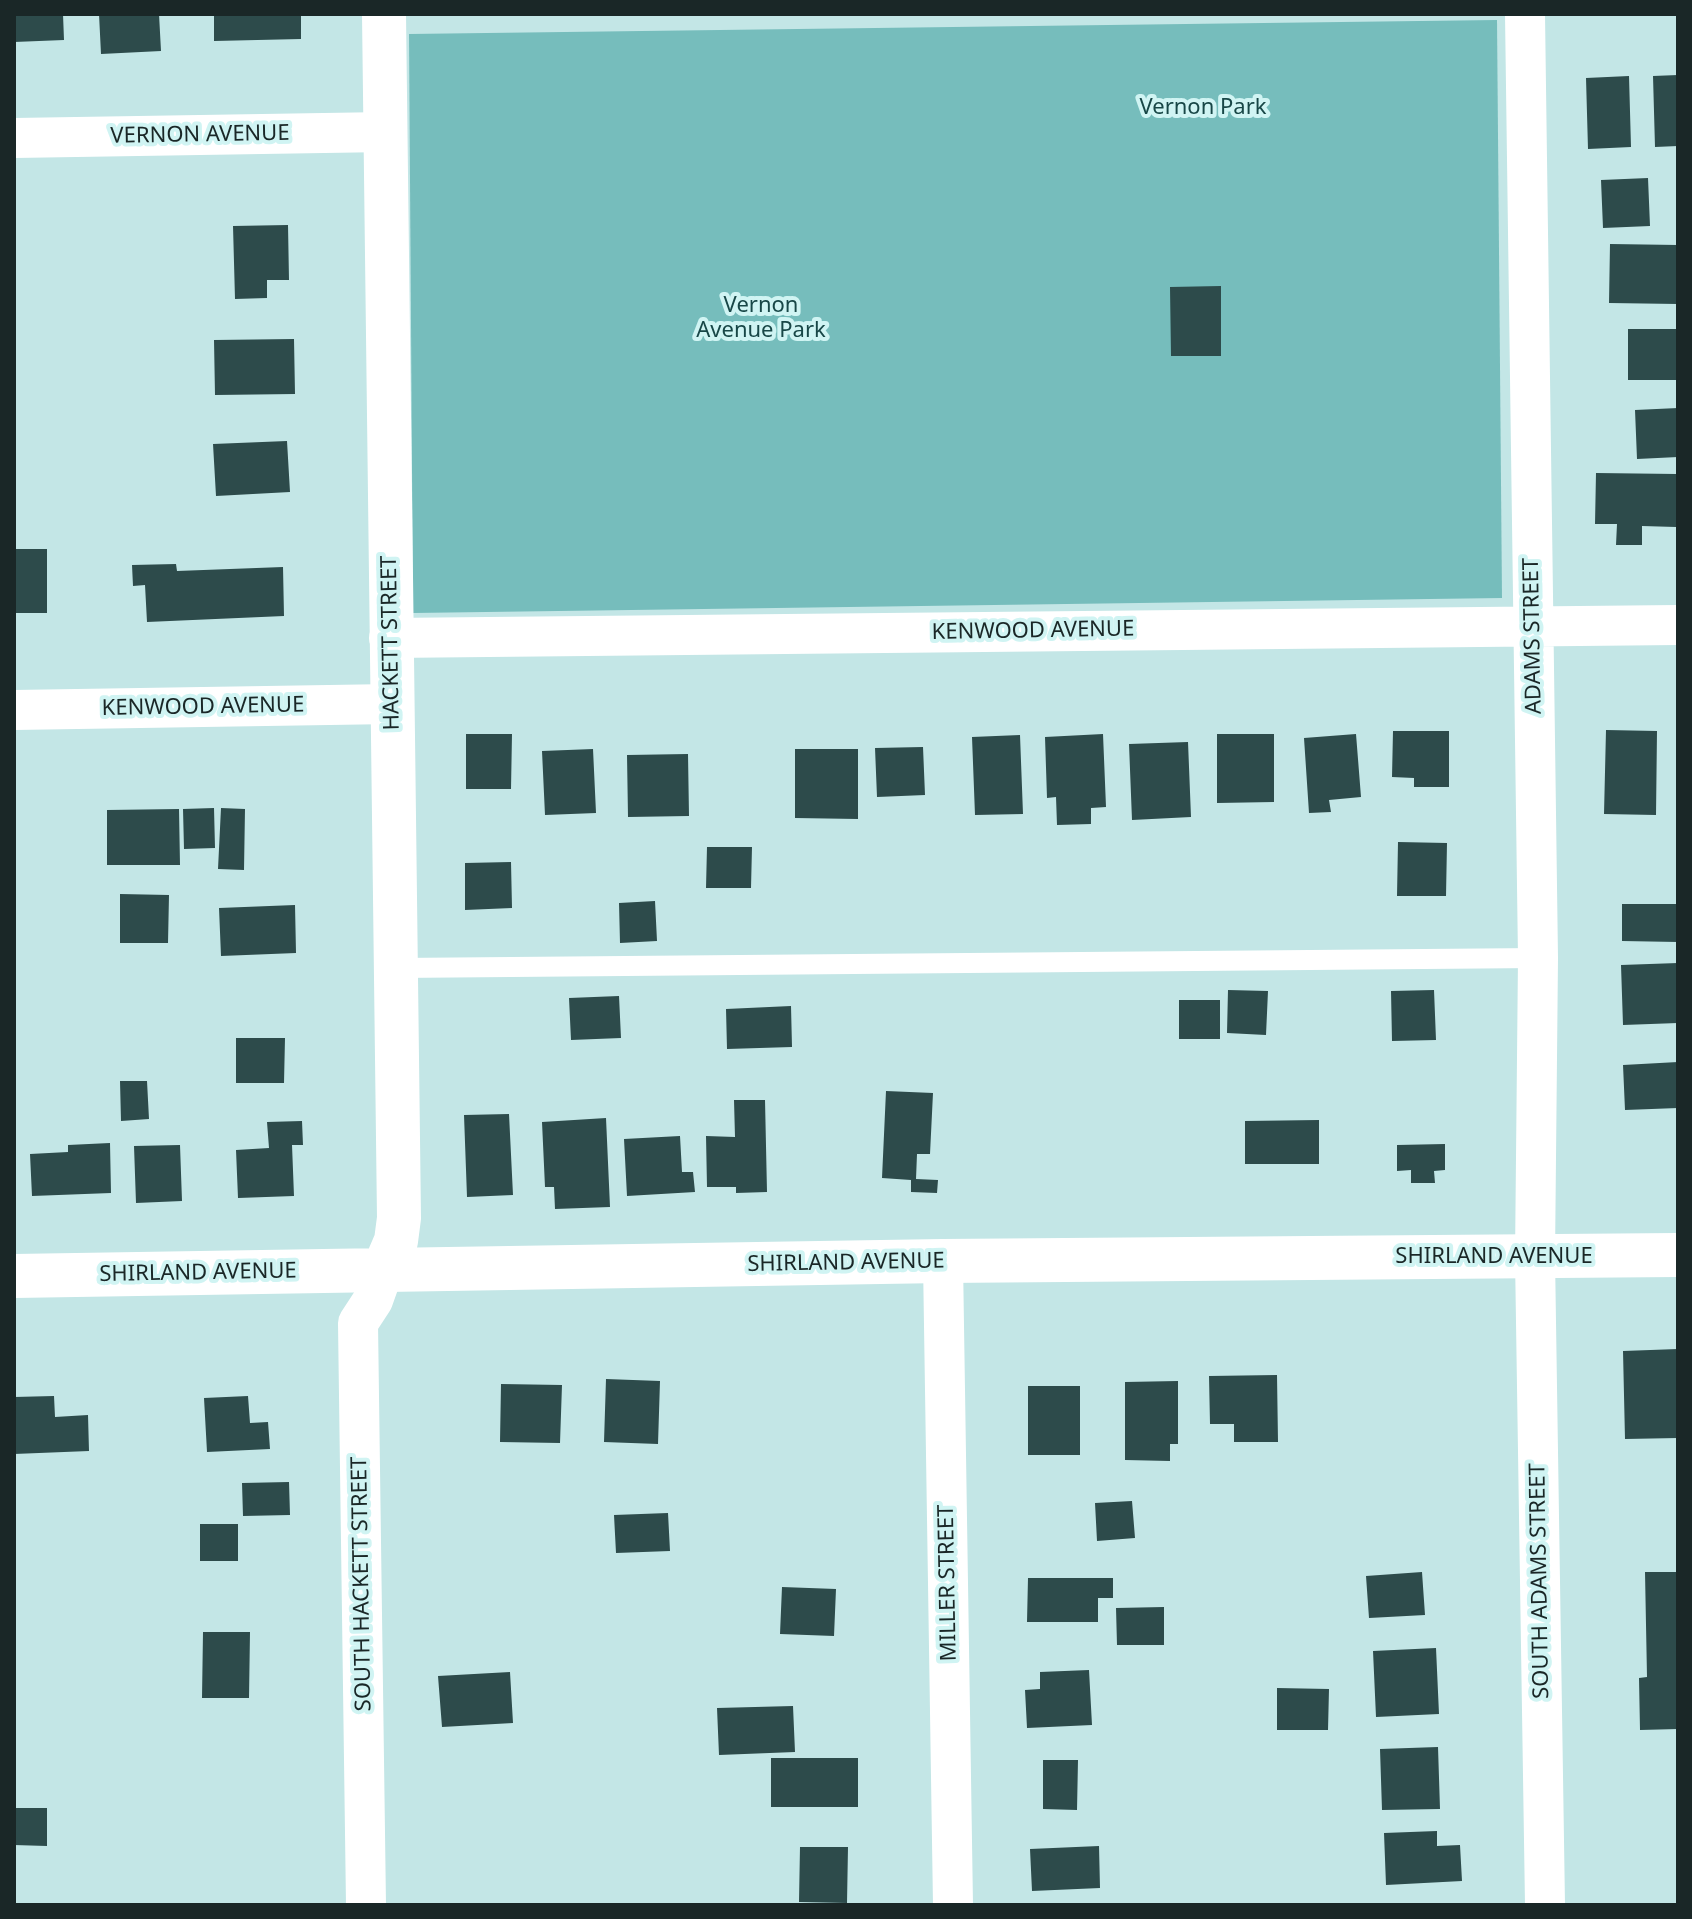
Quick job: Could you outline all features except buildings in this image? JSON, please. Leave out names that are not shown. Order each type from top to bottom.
[{"type":"street","name":"HACKETT STREET","points":[[384,14],[389,638],[399,1218],[396,1241],[384,1269]]},
{"type":"street","name":"ADAMS STREET","points":[[1525,14],[1538,958],[1535,1257]]},
{"type":"street","name":"VERNON AVENUE","points":[[14,138],[386,132]]},
{"type":"street","name":"KENWOOD AVENUE","points":[[389,638],[1678,625]]},
{"type":"street","name":"KENWOOD AVENUE","points":[[14,710],[392,704]]},
{"type":"street","name":"SHIRLAND AVENUE","points":[[14,1276],[943,1261],[1678,1255]]},
{"type":"street","name":"SOUTH ADAMS STREET","points":[[1535,1257],[1545,1905]]},
{"type":"street","name":"MILLER STREET","points":[[943,1261],[953,1905]]},
{"type":"street","name":"SOUTH HACKETT STREET","points":[[366,1905],[358,1323],[373,1300],[384,1269]]},
{"type":"lane","points":[[397,968],[1538,958]]},
{"type":"green space","name":"Vernon Avenue Park","points":[[1497,20],[1502,598],[413,613],[409,34]]},
{"type":"park label","name":"Vernon Park","points":[[1203,108]]}]
